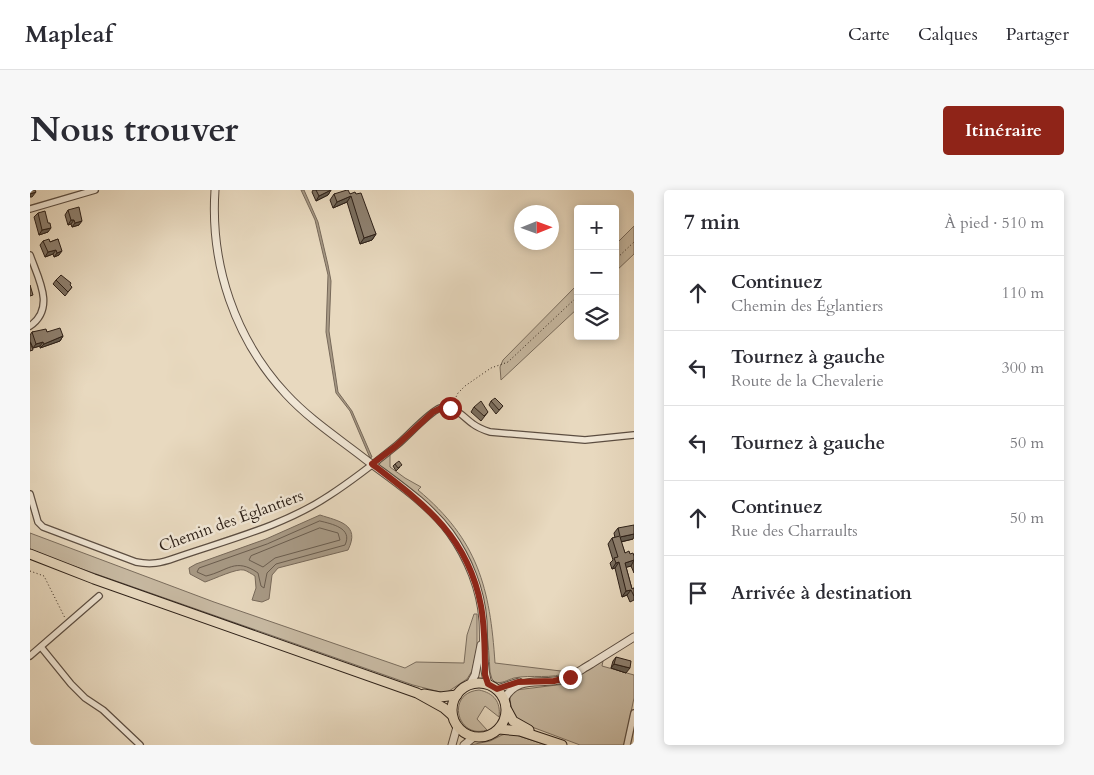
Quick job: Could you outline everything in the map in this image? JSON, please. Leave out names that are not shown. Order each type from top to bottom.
[{"type":"main road","points":[[30,554],[94,580],[417,693],[440,697],[457,695]]},
{"type":"main road","points":[[470,684],[488,684],[497,689],[504,700],[506,717],[499,729],[492,735],[474,737],[457,727],[452,715],[452,708],[457,695],[463,688],[470,684]]},
{"type":"main road","points":[[417,693],[444,708],[452,715]]},
{"type":"main road","points":[[506,710],[513,721],[547,740]]},
{"type":"main road","points":[[499,729],[520,731],[562,745]]},
{"type":"street","points":[[30,209],[95,190]]},
{"type":"street","points":[[215,190],[215,233],[221,274],[236,317],[249,345],[286,395],[307,415],[424,505],[443,524],[457,544],[469,568],[478,593],[481,606],[485,675],[488,684]]},
{"type":"street","points":[[30,255],[41,287],[44,303],[41,315],[30,326]]},
{"type":"street","name":"Chemin des Églantiers","points":[[30,494],[38,522],[43,527],[136,562],[160,563],[306,510],[331,495],[396,446],[433,412],[441,408],[450,408]]},
{"type":"street","points":[[450,408],[457,410],[481,429],[490,432],[585,440],[634,435]]},
{"type":"street","points":[[30,656],[98,596]]},
{"type":"street","points":[[470,684],[475,675],[483,634]]},
{"type":"street","points":[[497,689],[510,684],[554,681],[570,677],[634,637]]},
{"type":"street","points":[[41,647],[85,698],[103,710],[140,745]]},
{"type":"street","points":[[504,700],[509,691],[515,686],[529,682]]},
{"type":"street","points":[[627,745],[634,713]]},
{"type":"street","points":[[452,745],[457,727]]},
{"type":"street","points":[[464,745],[474,737]]},
{"type":"path","points":[[619,256],[634,242]]},
{"type":"path","points":[[450,408],[458,393],[465,386],[491,368],[508,362],[574,300]]},
{"type":"path","points":[[30,571],[44,576],[67,624]]},
{"type":"shaded area","points":[[634,226],[634,254],[619,268],[619,250],[619,241]]},
{"type":"shaded area","points":[[574,288],[574,312],[501,380],[500,367],[503,360]]},
{"type":"shaded area","points":[[390,453],[390,467],[421,487],[418,490],[455,528],[477,567],[489,611],[495,663],[569,672],[555,676],[514,678],[504,682],[495,682],[492,679],[484,610],[473,570],[465,552],[441,517],[412,490],[379,465]]},
{"type":"shaded area","points":[[30,533],[214,602],[405,668],[416,662],[464,663],[467,635],[474,614],[477,614],[477,647],[472,671],[467,679],[444,693],[413,685],[59,561],[30,549]]},
{"type":"shaded area","points":[[603,661],[602,666],[634,675],[634,698],[624,745],[580,745],[532,727],[515,718],[512,713],[511,693],[516,690],[565,684]]},
{"type":"shaded area","points":[[479,690],[489,693],[498,703],[499,717],[485,706],[477,719],[487,730],[477,731],[468,728],[462,723],[459,707],[462,699],[468,693]]},
{"type":"shaded area","points":[[510,733],[546,745],[470,745],[490,741]]},
{"type":"water","points":[[301,190],[304,190],[318,222],[331,281],[329,331],[338,392],[352,411],[372,457],[370,458],[350,411],[336,393],[326,332],[328,275],[315,220]]},
{"type":"water","points":[[320,515],[340,522],[350,529],[352,534],[348,550],[278,568],[272,575],[269,599],[262,602],[252,600],[256,588],[255,576],[244,570],[231,572],[205,582],[190,574],[189,568],[196,564],[266,539]]},
{"type":"building","points":[[30,190],[35,190],[36,192],[30,194]]},
{"type":"building","points":[[316,190],[331,190],[319,196]]},
{"type":"building","points":[[348,190],[350,194],[355,192],[356,194],[361,193],[376,234],[364,238],[351,196],[337,202],[334,194]]},
{"type":"building","points":[[79,207],[82,221],[75,223],[74,220],[71,220],[68,210]]},
{"type":"building","points":[[45,211],[51,228],[42,230],[38,213]]},
{"type":"building","points":[[49,239],[50,242],[58,239],[62,251],[57,253],[56,250],[48,252],[43,241]]},
{"type":"building","points":[[61,275],[71,283],[72,287],[68,292],[56,280]]},
{"type":"building","points":[[30,285],[33,295],[30,296]]},
{"type":"building","points":[[60,328],[63,336],[44,344],[43,342],[36,344],[32,332],[46,329],[47,332]]},
{"type":"building","points":[[495,398],[503,406],[499,410],[491,401]]},
{"type":"building","points":[[481,401],[488,412],[484,416],[474,407]]},
{"type":"building","points":[[399,461],[402,465],[398,468],[395,464]]},
{"type":"building","points":[[634,525],[634,534],[620,537],[625,553],[629,551],[634,556],[634,560],[625,563],[632,589],[634,588],[634,596],[631,590],[626,591],[619,562],[616,563],[614,558],[618,557],[612,538],[620,536],[618,528]]},
{"type":"building","points":[[616,657],[631,661],[630,668],[614,664]]},
{"type":"route","points":[[450,408],[441,408],[433,412],[414,431],[372,464],[424,505],[443,524],[457,544],[474,581],[481,606],[485,675],[488,684],[497,689],[518,682],[554,681],[570,677]]}]
